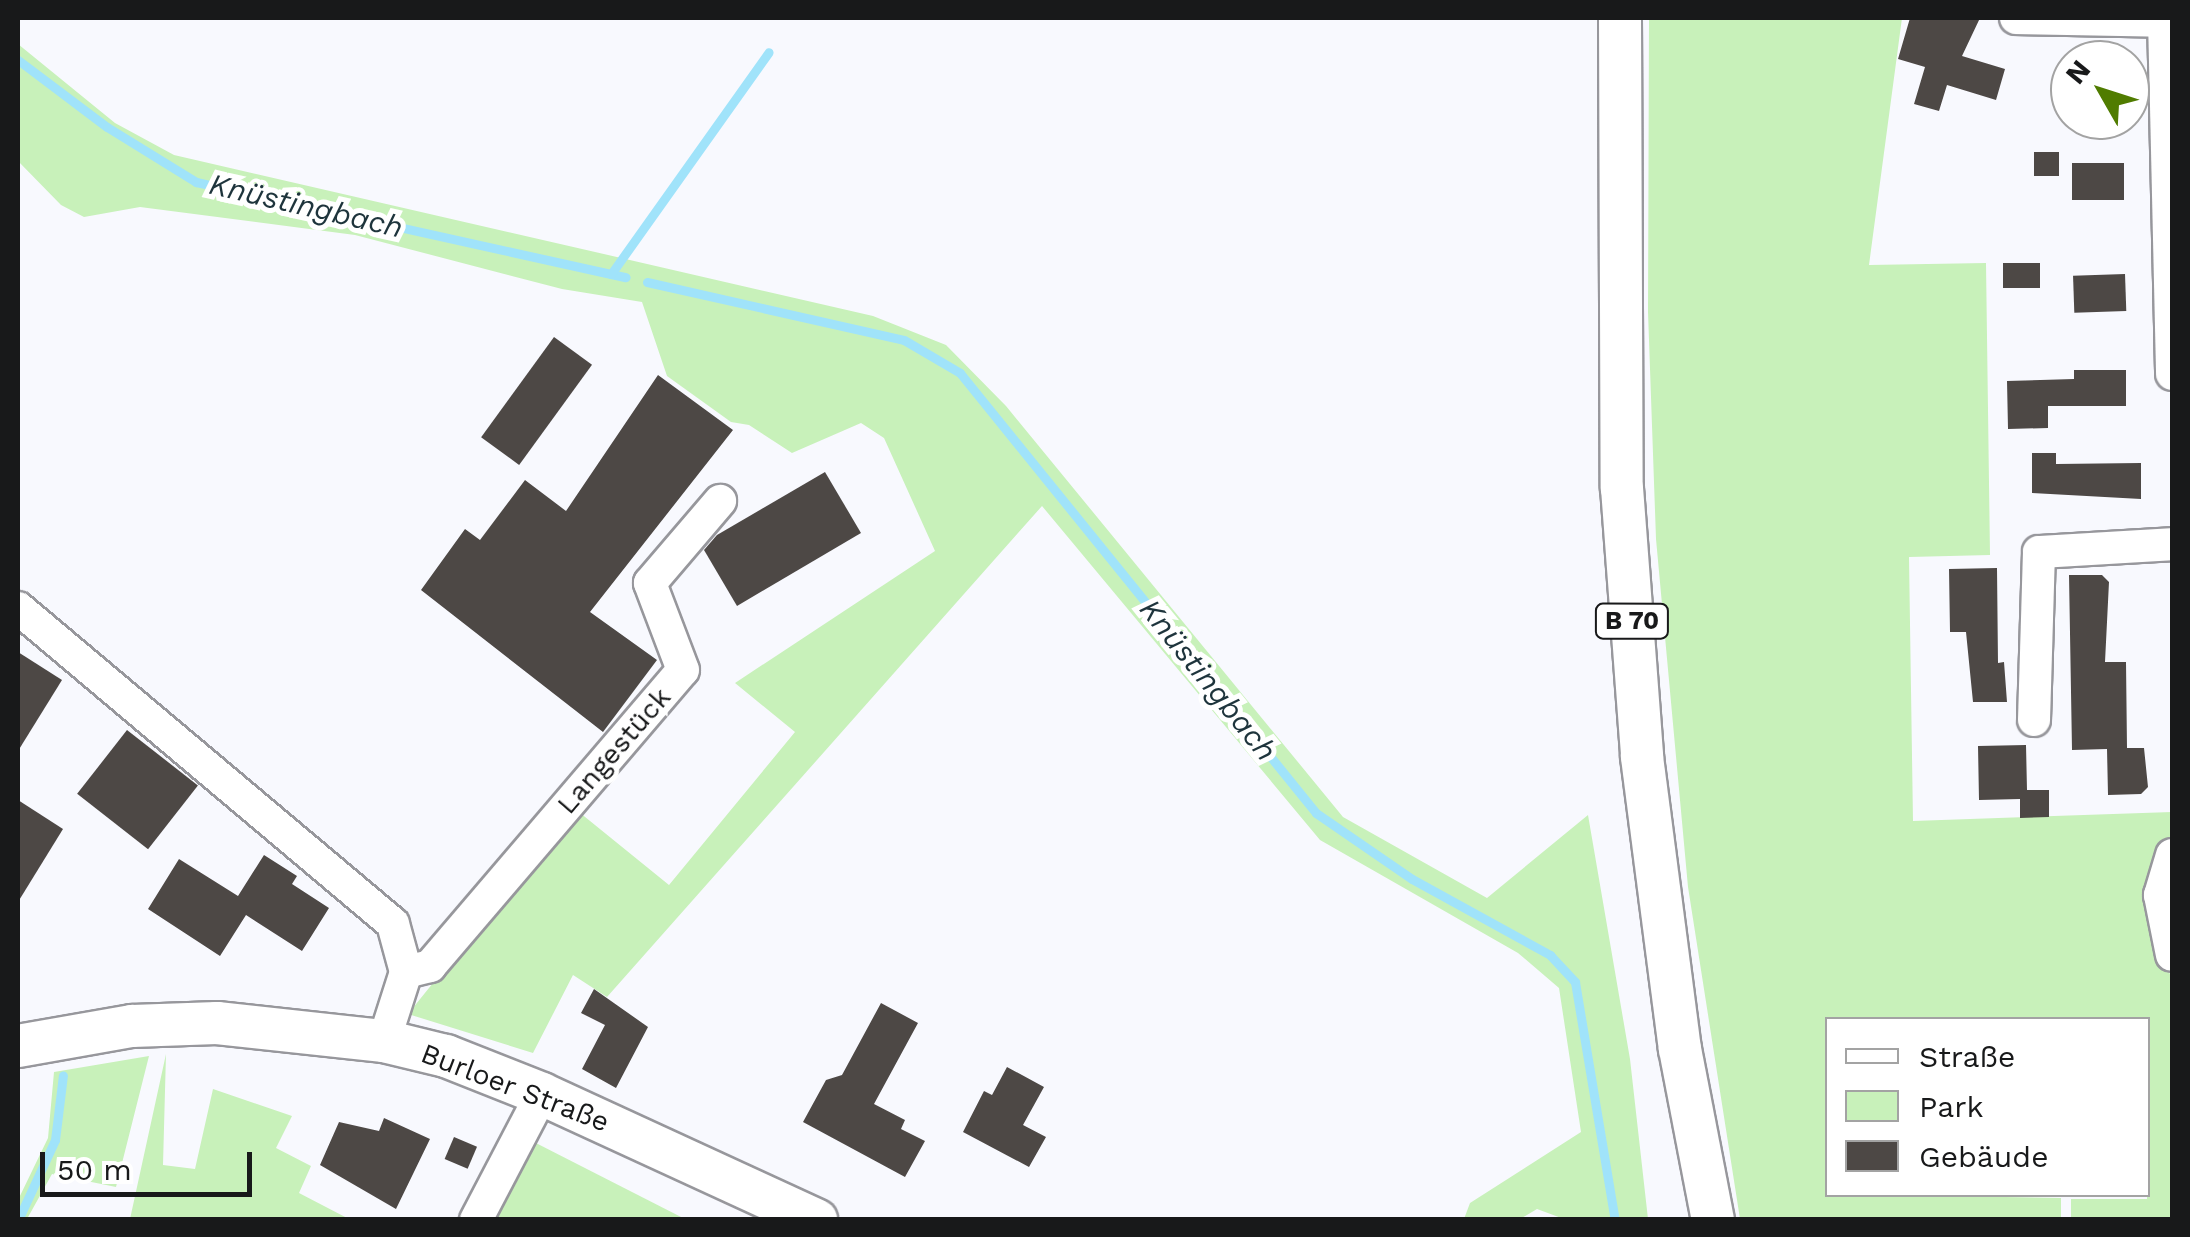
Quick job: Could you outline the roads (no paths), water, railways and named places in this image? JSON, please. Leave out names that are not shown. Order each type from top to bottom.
[{"type":"main road","name":"B 70","points":[[1620,18],[1622,488],[1642,757],[1680,1049],[1713,1220]]},
{"type":"main road","name":"Burloer Straße","points":[[18,1046],[132,1026],[217,1023],[384,1041],[446,1056],[542,1094],[816,1220]]},
{"type":"street","points":[[2016,18],[2167,20],[2172,374]]},
{"type":"street","name":"Langestück","points":[[406,972],[430,966],[683,670],[650,584],[720,501]]},
{"type":"street","points":[[2034,720],[2039,552],[2172,544]]},
{"type":"street","points":[[18,608],[393,924],[406,972],[384,1041]]},
{"type":"street","points":[[2172,856],[2160,894],[2172,955]]},
{"type":"street","points":[[476,1220],[542,1094]]},
{"type":"waterway","points":[[611,274],[769,52]]},
{"type":"waterway","name":"Knüstingbach","points":[[18,60],[107,127],[196,182],[626,277]]},
{"type":"waterway","name":"Knüstingbach","points":[[647,282],[904,340],[960,373],[1316,813],[1412,879],[1550,955],[1575,982],[1615,1220]]},
{"type":"waterway","points":[[18,1220],[55,1140],[63,1075]]}]
